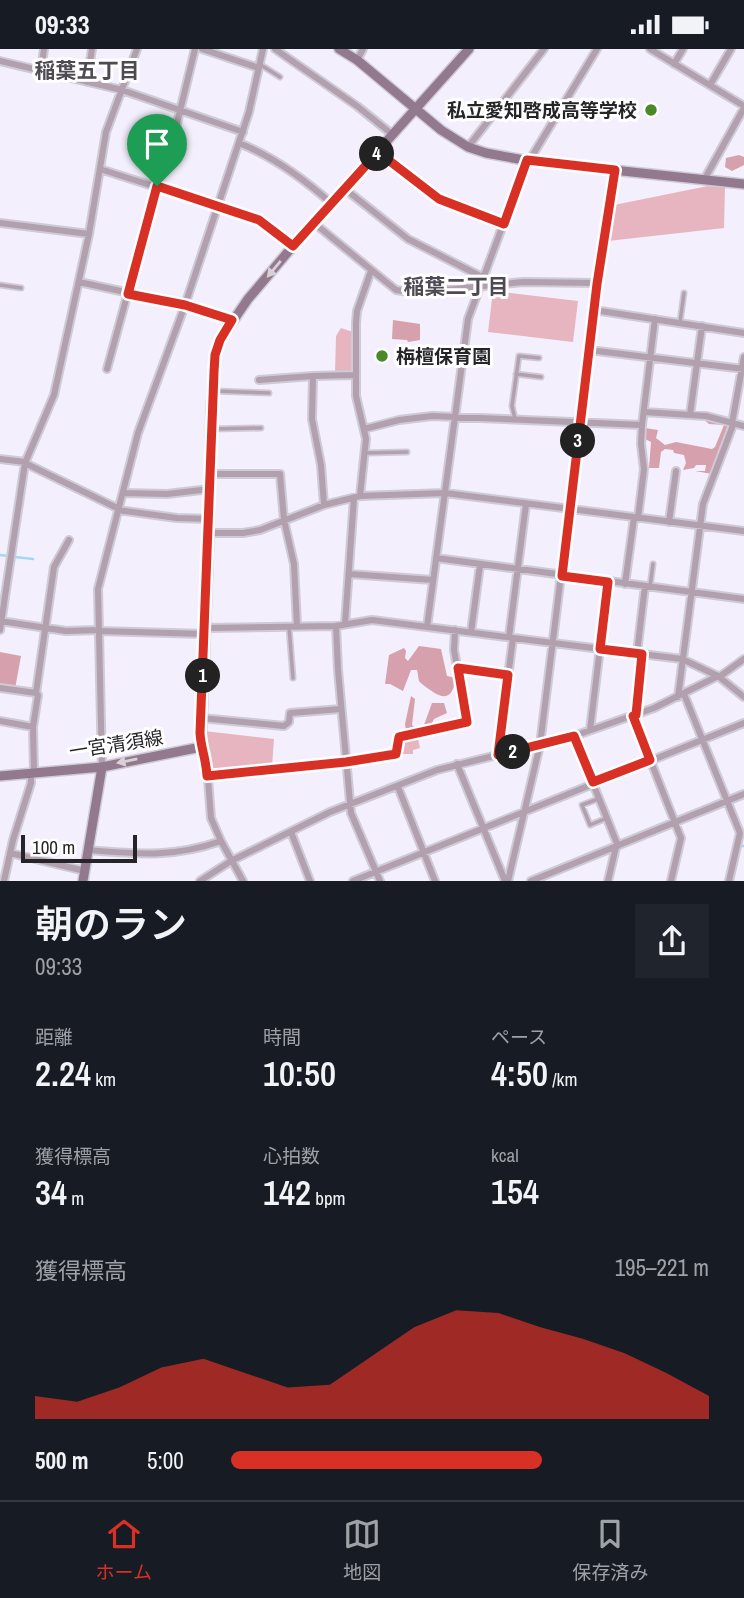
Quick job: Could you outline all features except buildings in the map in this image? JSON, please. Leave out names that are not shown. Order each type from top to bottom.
[{"type":"main road","points":[[339,49],[357,59],[441,130],[468,146],[495,156],[744,184]]},
{"type":"main road","points":[[201,747],[212,390],[215,355],[220,340],[232,320],[293,246],[469,49]]},
{"type":"main road","name":"一宮清須線","points":[[0,776],[102,767],[201,747]]},
{"type":"main road","points":[[84,876],[102,767]]},
{"type":"street","points":[[41,71],[44,49]]},
{"type":"street","points":[[87,82],[92,49]]},
{"type":"street","points":[[0,630],[25,463],[55,395],[89,234],[106,132],[137,49]]},
{"type":"street","points":[[107,369],[156,186],[181,111],[195,49]]},
{"type":"street","points":[[202,49],[259,66]]},
{"type":"street","points":[[102,767],[98,589],[138,433],[185,305],[243,132],[262,49]]},
{"type":"street","points":[[275,49],[357,106],[393,135]]},
{"type":"street","points":[[357,59],[363,49]]},
{"type":"street","points":[[468,146],[544,49]]},
{"type":"street","points":[[427,627],[468,319],[528,161],[595,51],[587,49]]},
{"type":"street","points":[[650,49],[744,107],[704,180]]},
{"type":"street","points":[[674,64],[683,49]]},
{"type":"street","points":[[709,85],[731,49]]},
{"type":"street","points":[[0,61],[122,90],[243,132]]},
{"type":"street","points":[[239,143],[258,151],[306,180],[332,204]]},
{"type":"street","points":[[378,152],[439,199],[504,224]]},
{"type":"street","points":[[100,169],[259,220],[293,246]]},
{"type":"street","points":[[507,880],[540,745],[597,283],[615,170]]},
{"type":"street","points":[[345,189],[408,239],[482,282]]},
{"type":"street","points":[[0,223],[89,234]]},
{"type":"street","points":[[314,223],[390,287],[406,292],[482,282],[597,283]]},
{"type":"street","points":[[345,624],[357,497],[365,453],[364,429],[354,375],[357,311],[371,271]]},
{"type":"street","points":[[79,282],[185,305],[232,320]]},
{"type":"street","points":[[594,310],[744,333]]},
{"type":"street","points":[[625,584],[644,469],[642,425],[655,319]]},
{"type":"street","points":[[690,415],[702,327]]},
{"type":"street","points":[[589,350],[743,369]]},
{"type":"street","points":[[729,880],[740,833],[681,695],[682,659],[703,504],[732,424],[744,357]]},
{"type":"street","points":[[259,380],[354,375]]},
{"type":"street","points":[[313,376],[312,419],[321,465],[324,505]]},
{"type":"street","points":[[644,412],[706,416],[744,426]]},
{"type":"street","points":[[364,429],[421,417],[642,425]]},
{"type":"street","points":[[0,459],[25,463],[118,509],[166,517],[209,519]]},
{"type":"street","points":[[669,522],[676,471]]},
{"type":"street","points":[[210,474],[280,474],[284,520],[294,564],[293,626]]},
{"type":"street","points":[[123,493],[167,494],[210,489]]},
{"type":"street","points":[[209,533],[260,530],[324,505],[357,497],[445,493],[744,531]]},
{"type":"street","points":[[498,755],[526,504]]},
{"type":"street","points":[[4,880],[4,866],[33,772],[36,693],[54,567],[69,540]]},
{"type":"street","points":[[436,558],[744,599]]},
{"type":"street","points":[[471,632],[480,565]]},
{"type":"street","points":[[349,574],[433,580]]},
{"type":"street","points":[[590,730],[608,582]]},
{"type":"street","points":[[647,587],[634,715],[681,838],[671,880]]},
{"type":"street","points":[[1,621],[66,631],[205,631],[336,626],[372,620],[682,659],[718,677],[744,697]]},
{"type":"street","points":[[336,626],[351,813],[380,880]]},
{"type":"street","points":[[207,776],[346,762],[396,754],[399,737],[467,722],[454,650],[455,630]]},
{"type":"street","points":[[200,880],[231,861],[330,812],[457,764],[574,736],[634,715],[718,677],[744,659]]},
{"type":"street","points":[[458,668],[508,675]]},
{"type":"street","points":[[0,688],[36,693]]},
{"type":"street","points":[[201,718],[284,726],[289,722],[290,713],[341,709]]},
{"type":"street","points":[[0,721],[33,727]]},
{"type":"street","points":[[353,880],[744,723]]},
{"type":"street","points":[[574,736],[617,846],[608,880]]},
{"type":"street","points":[[201,747],[206,753],[211,818],[243,880]]},
{"type":"street","points":[[457,764],[507,880]]},
{"type":"street","points":[[398,787],[435,880]]},
{"type":"street","points":[[531,880],[744,795]]},
{"type":"street","points":[[291,832],[310,880]]},
{"type":"street","points":[[88,850],[171,854],[221,841]]},
{"type":"street","points":[[10,853],[84,876]]},
{"type":"lane","points":[[259,66],[280,77]]},
{"type":"lane","points":[[144,153],[167,159]]},
{"type":"lane","points":[[0,285],[21,288]]},
{"type":"lane","points":[[680,323],[684,293]]},
{"type":"lane","points":[[515,419],[512,406],[519,356],[539,358]]},
{"type":"lane","points":[[516,374],[541,377]]},
{"type":"lane","points":[[212,390],[269,393]]},
{"type":"lane","points":[[211,429],[261,428]]},
{"type":"lane","points":[[365,453],[407,452]]},
{"type":"lane","points":[[647,587],[653,564]]},
{"type":"lane","points":[[293,626],[293,678]]},
{"type":"lane","points":[[599,798],[582,806],[590,825],[607,818]]},
{"type":"shaded area","points":[[739,155],[744,157],[744,165],[732,171],[725,167],[726,158]]},
{"type":"shaded area","points":[[708,186],[725,187],[724,228],[608,241],[614,205]]},
{"type":"shaded area","points":[[493,291],[578,301],[573,342],[488,332]]},
{"type":"shaded area","points":[[393,320],[420,324],[420,340],[408,342],[392,339]]},
{"type":"shaded area","points":[[341,328],[353,332],[351,374],[335,374],[336,336]]},
{"type":"shaded area","points":[[702,418],[728,424],[730,428],[712,474],[695,471],[705,471],[706,465],[696,465],[683,470],[686,463],[684,455],[665,449],[661,452],[659,468],[649,468],[651,442],[645,439],[645,428],[658,430],[656,438],[665,445],[676,442],[712,449],[724,425],[709,424]]},
{"type":"shaded area","points":[[419,646],[441,649],[447,676],[456,678],[447,696],[438,695],[423,685],[419,681],[417,670],[411,670],[403,691],[385,684],[389,655],[404,648],[408,661]]},
{"type":"shaded area","points":[[0,652],[21,656],[15,689],[0,687]]},
{"type":"shaded area","points":[[411,696],[415,699],[414,727],[406,731],[405,724]]},
{"type":"shaded area","points":[[432,703],[444,703],[447,713],[434,719],[431,725],[424,725]]},
{"type":"shaded area","points":[[204,731],[274,739],[272,767],[212,772],[209,770]]},
{"type":"shaded area","points":[[417,734],[420,748],[413,750],[413,754],[401,754],[407,737]]},
{"type":"waterway","points":[[0,555],[8,556]]},
{"type":"waterway","points":[[15,557],[33,559]]},
{"type":"place","name":"私立愛知啓成高等学校","points":[[651,110]]},
{"type":"place","name":"栴檀保育園","points":[[382,356]]},
{"type":"district","name":"稲葉五丁目","points":[[87,70]]},
{"type":"district","name":"稲葉二丁目","points":[[456,286]]},
{"type":"route","points":[[378,152],[403,174],[439,199],[504,224],[527,160],[615,170],[597,284],[562,576],[608,582],[600,649],[642,654],[636,715],[633,716],[650,760],[593,782],[574,736],[498,755],[508,675],[458,668],[467,722],[399,737],[396,754],[346,762],[207,776],[206,753],[201,747],[200,733],[206,628],[211,411],[215,355],[232,320],[185,305],[128,294],[157,186],[259,220],[293,246],[378,152]]}]
